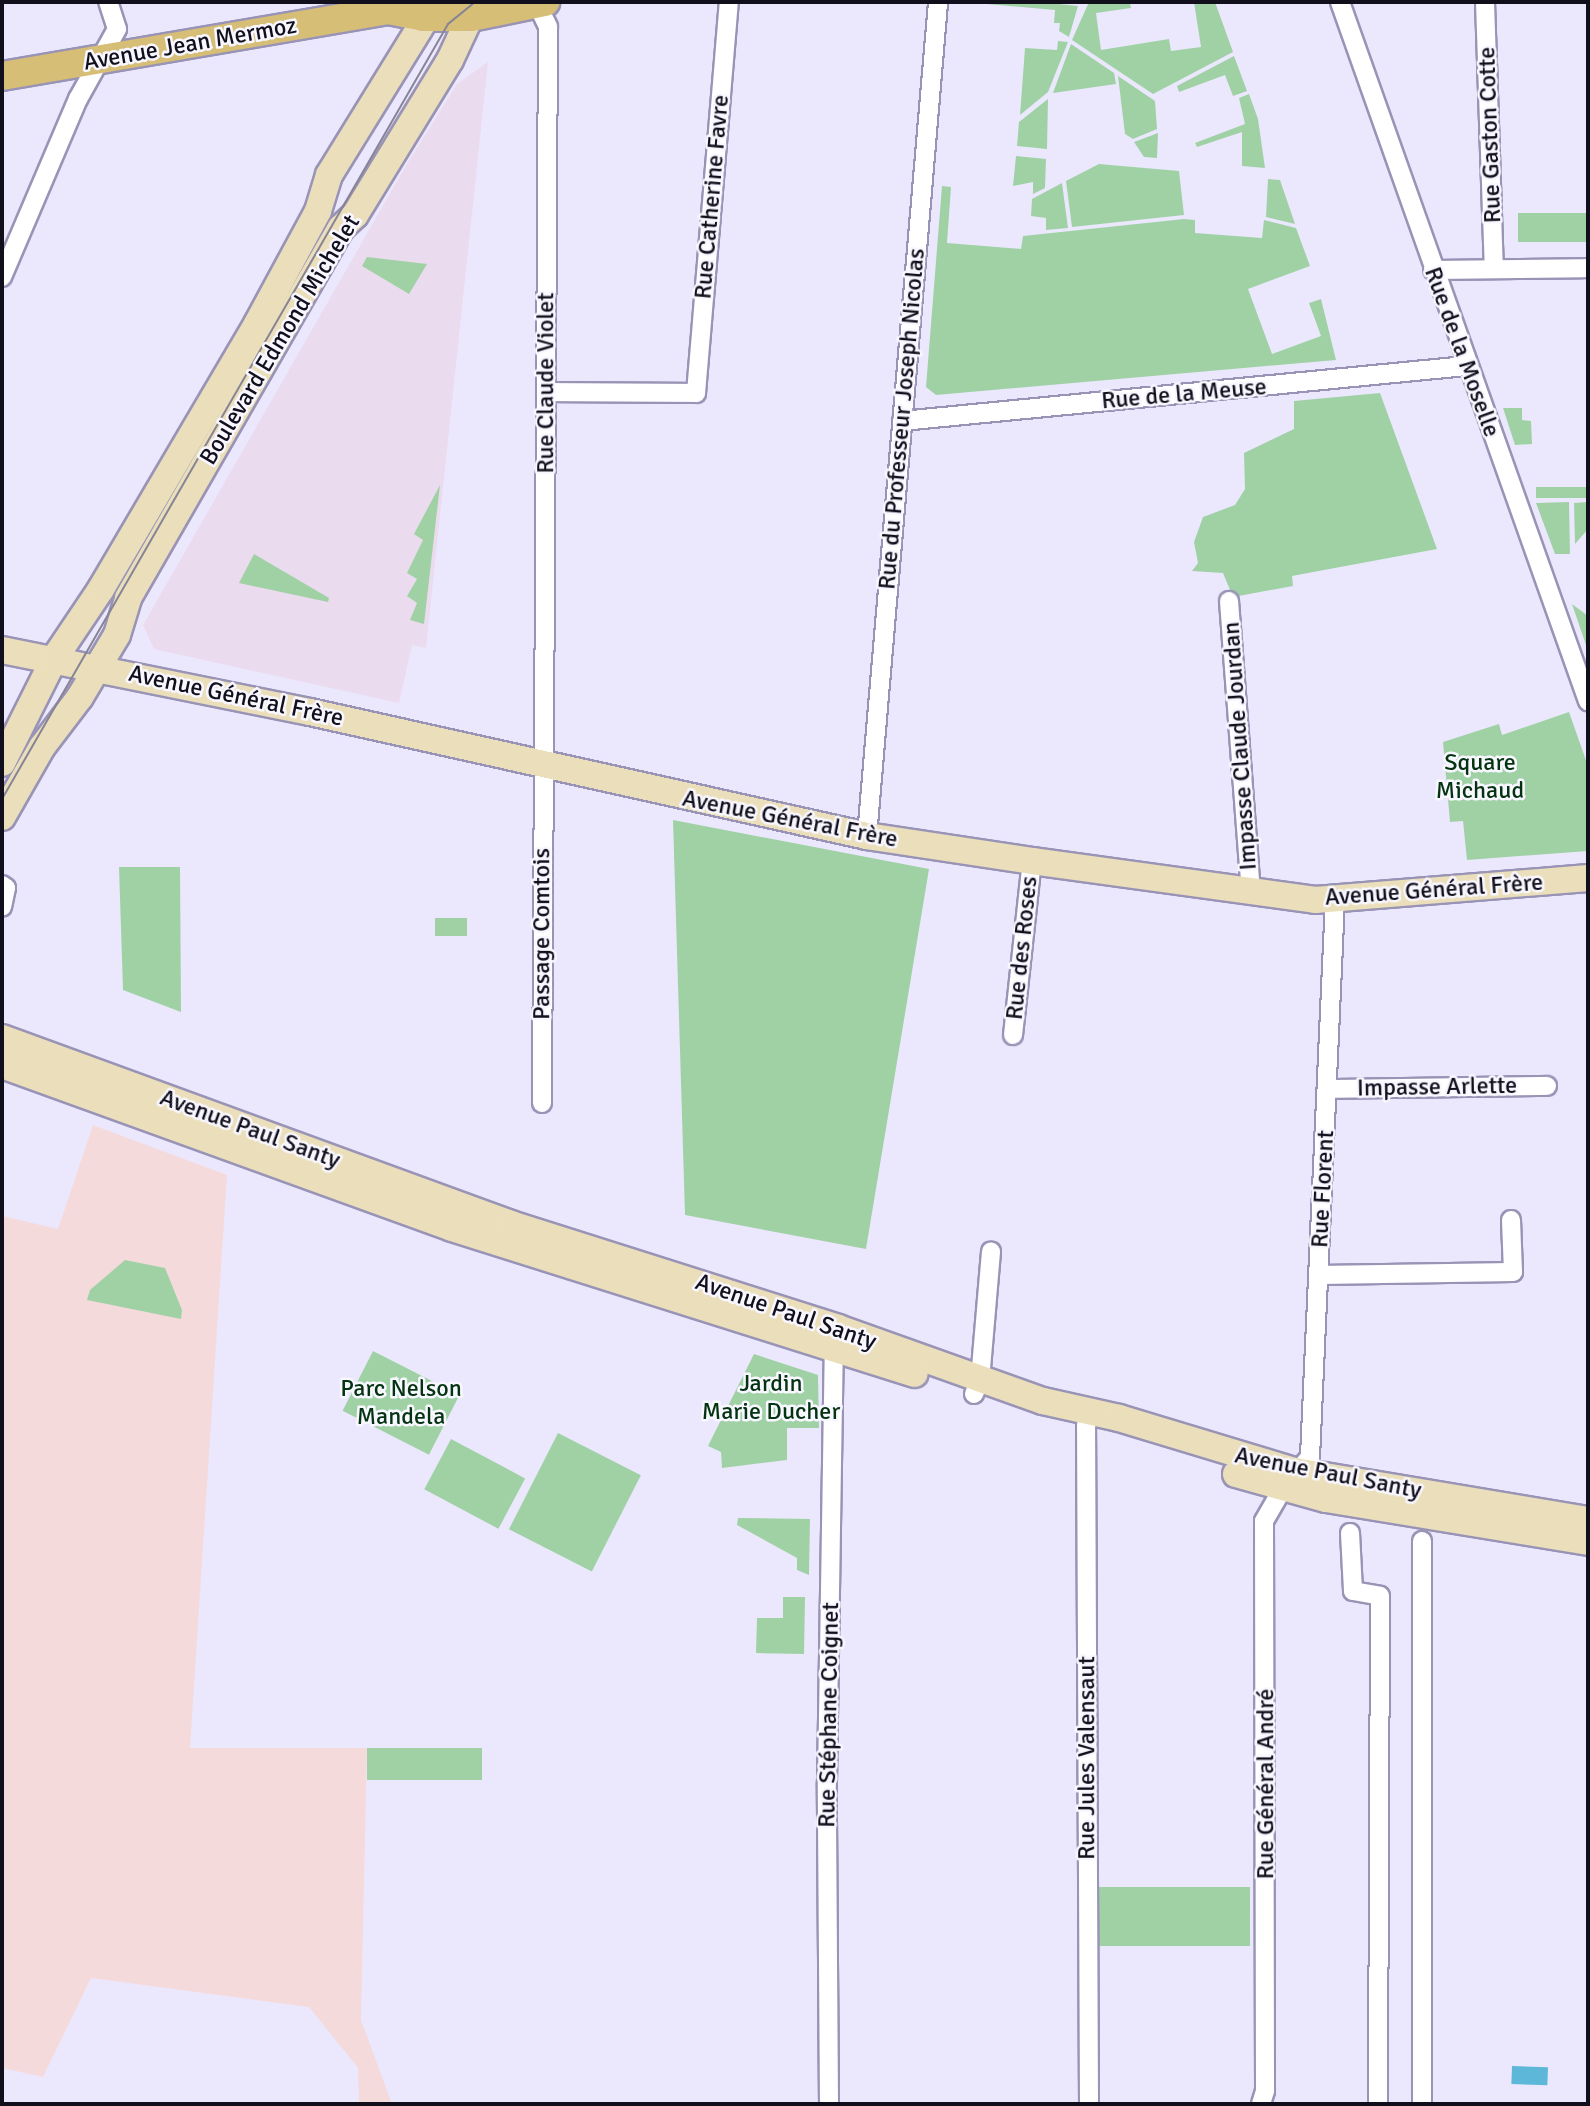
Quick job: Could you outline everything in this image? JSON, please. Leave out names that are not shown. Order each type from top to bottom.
[{"type":"main road","name":"Avenue Jean Mermoz","points":[[2,76],[106,50],[351,2]]},
{"type":"main road","name":"Avenue Jean Mermoz","points":[[2,61],[106,50],[387,10],[474,9],[541,3]]},
{"type":"street","points":[[2,276],[78,99],[117,29],[108,2]]},
{"type":"street","name":"Rue Catherine Favre","points":[[546,392],[696,393],[729,2]]},
{"type":"street","name":"Rue du Professeur Joseph Nicolas","points":[[867,835],[938,2]]},
{"type":"street","name":"Rue de la Moselle","points":[[1340,2],[1466,366],[1588,701]]},
{"type":"street","name":"Rue Gaston Cotte","points":[[1485,2],[1494,269]]},
{"type":"street","name":"Rue Claude Violet","points":[[541,3],[548,27],[542,764]]},
{"type":"street","name":"Boulevard Edmond Michelet","points":[[2,763],[54,659],[187,447],[318,211],[329,175],[429,9]]},
{"type":"street","name":"Boulevard Edmond Michelet","points":[[2,817],[42,747],[117,635],[128,598],[341,228],[355,215],[408,128],[474,9]]},
{"type":"street","points":[[1433,270],[1588,268]]},
{"type":"street","name":"Rue de la Meuse","points":[[902,421],[1466,366]]},
{"type":"street","name":"Impasse Claude Jourdan","points":[[1229,601],[1251,891]]},
{"type":"street","name":"Avenue Général Frère","points":[[2,650],[97,668],[867,835],[1032,861],[1335,900],[1588,878]]},
{"type":"street","name":"Passage Comtois","points":[[542,764],[542,1103]]},
{"type":"street","name":"Rue des Roses","points":[[1013,1035],[1032,861]]},
{"type":"street","points":[[2,885],[6,888],[2,907]]},
{"type":"street","name":"Rue Florent","points":[[1289,1480],[1310,1457],[1335,900]]},
{"type":"street","name":"Avenue Paul Santy","points":[[2,1038],[512,1224],[977,1387],[1289,1480],[1588,1542]]},
{"type":"street","points":[[46,1082],[63,1060]]},
{"type":"street","name":"Avenue Paul Santy","points":[[2,1065],[452,1228],[835,1338]]},
{"type":"street","name":"Impasse Arlette","points":[[1327,1089],[1547,1086]]},
{"type":"street","points":[[1319,1275],[1513,1272],[1511,1220]]},
{"type":"street","points":[[977,1387],[991,1251]]},
{"type":"street","name":"Rue Stéphane Coignet","points":[[829,2104],[827,1782],[835,1338]]},
{"type":"street","name":"Rue Jules Valensaut","points":[[1088,1419],[1089,2104]]},
{"type":"street","name":"Avenue Paul Santy","points":[[1289,1480],[1588,1520]]},
{"type":"street","name":"Rue Général André","points":[[1261,2104],[1265,2091],[1265,1521],[1289,1480]]},
{"type":"street","points":[[1350,1533],[1353,1591],[1380,1596],[1378,2104]]},
{"type":"street","points":[[1422,1541],[1422,2104]]},
{"type":"shaded area","points":[[488,62],[426,648],[412,645],[399,703],[154,649],[143,625],[408,162],[457,84]]},
{"type":"shaded area","points":[[93,1125],[227,1175],[190,1748],[367,1748],[361,2020],[392,2104],[359,2104],[358,2068],[309,2007],[91,1978],[43,2077],[2,2068],[2,1216],[58,1229]]},
{"type":"green space","points":[[1040,2],[1078,6],[1069,37],[1059,31],[1060,23],[1054,23],[1055,10],[975,3]]},
{"type":"green space","points":[[1089,2],[1130,3],[1131,8],[1096,13],[1101,50],[1169,39],[1171,51],[1201,47],[1194,2],[1215,2],[1233,52],[1153,94],[1072,40]]},
{"type":"green space","points":[[1058,41],[1068,42],[1048,92],[1020,115],[1025,48],[1057,50]]},
{"type":"green space","points":[[1071,44],[1114,73],[1116,84],[1053,93]]},
{"type":"green space","points":[[1234,56],[1247,91],[1233,96],[1225,75],[1179,92],[1177,86]]},
{"type":"green space","points":[[1118,76],[1155,101],[1157,129],[1133,139],[1125,134]]},
{"type":"green space","points":[[1249,94],[1258,119],[1265,168],[1242,166],[1242,132],[1197,147],[1195,143],[1245,124],[1239,98]]},
{"type":"green space","points":[[1048,99],[1047,149],[1017,146],[1019,122]]},
{"type":"green space","points":[[1158,133],[1157,158],[1144,157],[1134,142]]},
{"type":"green space","points":[[1016,156],[1046,159],[1045,188],[1033,194],[1033,182],[1013,186]]},
{"type":"green space","points":[[1099,164],[1179,171],[1184,215],[1072,227],[1066,181]]},
{"type":"green space","points":[[1268,179],[1280,180],[1295,224],[1266,217]]},
{"type":"green space","points":[[1062,183],[1068,228],[1046,230],[1046,218],[1031,216],[1032,199]]},
{"type":"green space","points":[[942,186],[951,187],[947,243],[1021,249],[1023,236],[1184,219],[1195,220],[1195,233],[1262,238],[1264,220],[1296,228],[1310,266],[1248,289],[1272,354],[1321,336],[1309,303],[1321,299],[1336,360],[936,395],[926,387]]},
{"type":"green space","points":[[1518,213],[1588,213],[1588,242],[1518,242]]},
{"type":"green space","points":[[367,257],[427,264],[409,294],[362,266]]},
{"type":"green space","points":[[1380,393],[1437,549],[1292,576],[1293,586],[1233,597],[1223,573],[1192,571],[1198,563],[1194,542],[1203,517],[1235,505],[1245,489],[1244,453],[1294,429],[1294,401]]},
{"type":"green space","points":[[1503,408],[1522,408],[1522,420],[1531,421],[1532,444],[1515,445]]},
{"type":"green space","points":[[440,485],[424,624],[410,620],[417,603],[407,596],[417,579],[407,573],[423,540],[414,534]]},
{"type":"green space","points":[[1536,487],[1588,487],[1588,498],[1536,498]]},
{"type":"green space","points":[[1569,502],[1570,554],[1555,554],[1536,503]]},
{"type":"green space","points":[[1588,502],[1588,529],[1575,544],[1574,503]]},
{"type":"green space","points":[[254,554],[329,598],[328,602],[239,583]]},
{"type":"green space","points":[[1572,604],[1588,616],[1588,651]]},
{"type":"green space","name":"Square Michaud","points":[[1569,712],[1588,766],[1588,851],[1467,860],[1463,821],[1450,822],[1443,742],[1499,724],[1502,735]]},
{"type":"green space","points":[[673,820],[929,869],[866,1249],[685,1215]]},
{"type":"green space","points":[[119,867],[180,867],[181,1012],[123,990]]},
{"type":"green space","points":[[435,918],[467,918],[467,936],[435,936]]},
{"type":"green space","points":[[125,1260],[165,1268],[182,1310],[181,1319],[87,1300],[90,1290]]},
{"type":"green space","name":"Parc Nelson Mandela","points":[[373,1351],[459,1395],[429,1455],[343,1411]]},
{"type":"green space","name":"Jardin Marie Ducher","points":[[754,1354],[818,1375],[819,1428],[787,1428],[787,1460],[722,1468],[721,1452],[708,1446]]},
{"type":"green space","points":[[558,1433],[641,1475],[592,1571],[509,1529]]},
{"type":"green space","points":[[451,1439],[525,1478],[498,1529],[424,1489]]},
{"type":"green space","points":[[738,1518],[810,1519],[809,1575],[797,1570],[797,1558],[737,1525]]},
{"type":"green space","points":[[783,1597],[805,1597],[804,1654],[756,1653],[757,1618],[783,1618]]},
{"type":"green space","points":[[367,1748],[482,1748],[482,1780],[367,1780]]},
{"type":"green space","points":[[1098,1887],[1250,1887],[1250,1946],[1098,1946]]},
{"type":"water","points":[[1512,2066],[1548,2067],[1547,2085],[1511,2084]]},
{"type":"tram line","points":[[2,799],[448,24],[475,2]]}]
